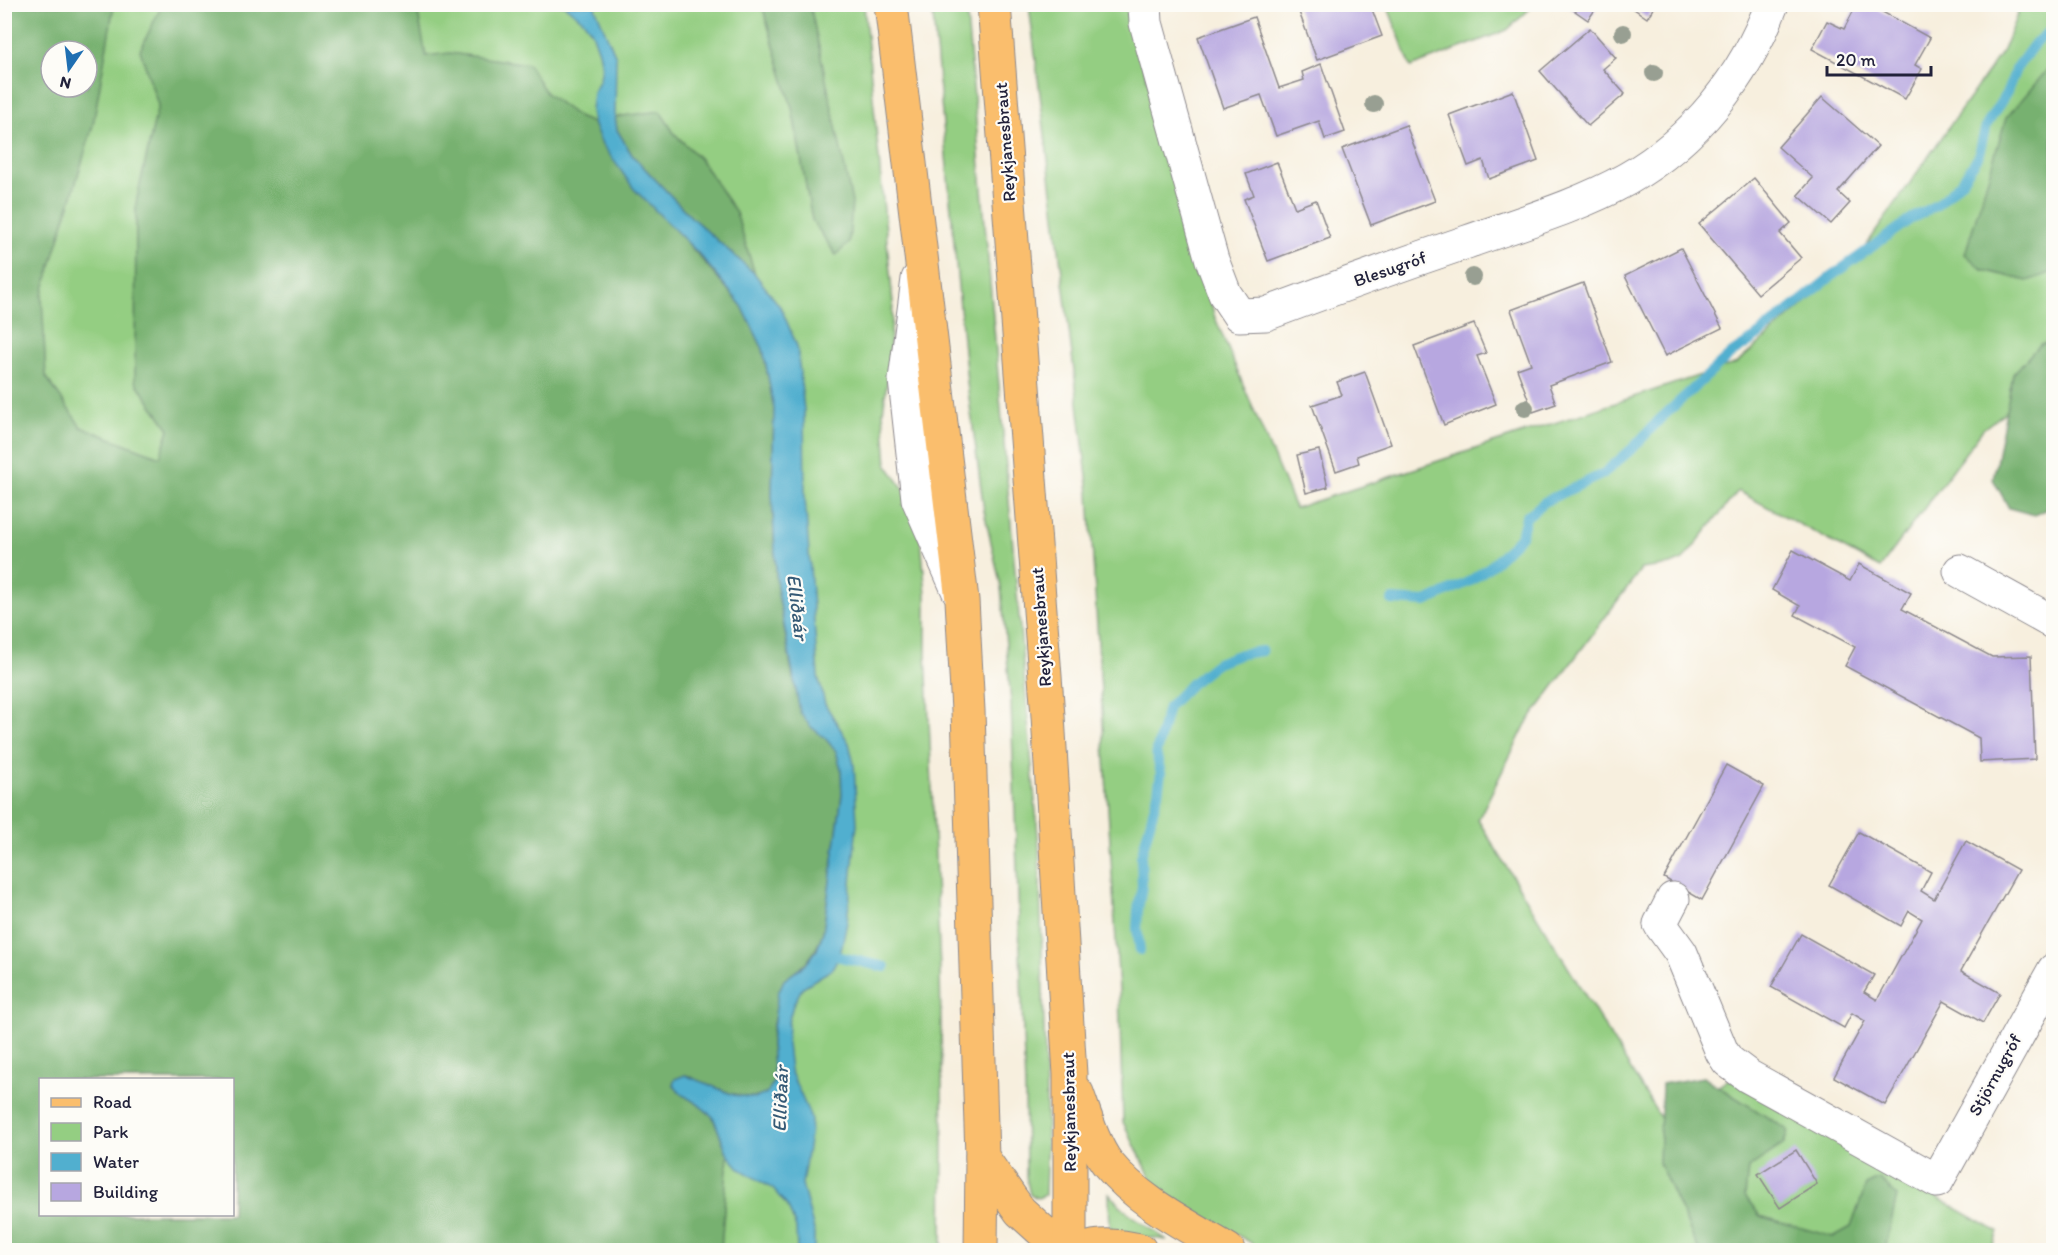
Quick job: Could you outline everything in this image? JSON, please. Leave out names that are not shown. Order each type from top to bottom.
[{"type":"main road","points":[[891,4],[962,600],[968,711],[982,1157],[981,1251]]},
{"type":"main road","name":"Reykjanesbraut","points":[[994,4],[1048,716],[1070,1074],[1070,1251]]},
{"type":"main road","points":[[1070,1074],[1090,1129],[1108,1163],[1138,1193],[1228,1251]]},
{"type":"main road","points":[[982,1157],[1020,1211],[1063,1251]]},
{"type":"main road","points":[[1083,1251],[1099,1246],[1116,1246],[1140,1251]]},
{"type":"street","name":"Blesugróf","points":[[1145,4],[1146,23],[1212,260],[1225,294],[1239,315],[1266,314],[1566,207],[1627,179],[1675,146],[1702,121],[1735,78],[1761,34],[1772,4]]},
{"type":"street","points":[[1960,571],[2054,623]]},
{"type":"street","name":"Stjörnugróf","points":[[1673,899],[1660,924],[1682,953],[1728,1061],[1748,1076],[1938,1181],[2054,970]]},
{"type":"green space","points":[[5,5],[864,5],[893,303],[883,412],[887,465],[908,495],[921,540],[926,594],[926,652],[940,968],[942,1250],[5,1250]]},
{"type":"green space","points":[[5,5],[114,5],[99,91],[99,39],[39,39],[39,99],[98,99],[93,125],[42,296],[46,377],[81,427],[160,457],[169,429],[135,381],[136,203],[158,105],[140,50],[162,5],[422,5],[418,13],[426,56],[450,53],[528,64],[546,93],[580,118],[593,123],[602,144],[742,306],[763,349],[774,409],[772,496],[777,587],[793,678],[810,726],[836,751],[841,768],[842,795],[823,932],[808,960],[784,980],[773,1027],[771,1043],[774,1080],[770,1091],[761,1096],[749,1097],[720,1090],[686,1075],[675,1079],[673,1085],[713,1117],[728,1155],[721,1250],[5,1250]]},
{"type":"green space","points":[[762,5],[810,5],[852,202],[849,243],[836,255],[812,220],[792,108]]},
{"type":"green space","points":[[932,5],[966,5],[1039,847],[1047,1132],[1045,1195],[1038,1198],[1030,1195],[1026,1176],[1011,703],[1001,587],[984,511],[967,383]]},
{"type":"green space","points":[[1029,5],[1125,5],[1203,265],[1214,315],[1295,508],[1737,363],[1858,257],[2003,50],[2021,5],[2053,5],[2053,395],[2017,403],[1983,429],[1880,568],[1738,491],[1683,560],[1671,565],[1641,569],[1526,724],[1478,820],[1664,1124],[1729,1079],[1998,1232],[1992,1250],[1264,1250],[1157,1190],[1123,1122],[1119,991],[1089,493]]},
{"type":"green space","points":[[1387,5],[1534,5],[1507,30],[1411,67]]},
{"type":"green space","points":[[2053,63],[2053,268],[2051,273],[2027,281],[1983,270],[1965,254],[2006,118]]},
{"type":"green space","points":[[660,111],[674,133],[701,160],[736,213],[755,274],[690,216],[632,155],[617,130],[615,117]]},
{"type":"green space","points":[[2053,342],[2053,507],[2034,515],[2009,508],[1993,479],[2013,374],[2040,344]]},
{"type":"green space","points":[[1703,1077],[1788,1130],[1784,1144],[1748,1168],[1745,1196],[1760,1216],[1833,1237],[1851,1227],[1866,1185],[1879,1179],[1897,1196],[1885,1250],[1699,1250],[1659,1163],[1662,1084]]},
{"type":"green space","points":[[1109,1194],[1129,1214],[1167,1240],[1110,1233]]},
{"type":"water","name":"Elliðaár","points":[[564,5],[594,5],[616,57],[615,117],[617,130],[632,155],[690,216],[755,274],[781,308],[797,346],[804,410],[805,498],[818,676],[825,704],[849,743],[854,764],[857,824],[847,922],[840,955],[831,970],[803,987],[793,1005],[788,1023],[787,1044],[790,1070],[811,1118],[802,1184],[814,1230],[814,1250],[797,1250],[796,1228],[788,1207],[773,1189],[740,1169],[728,1155],[713,1117],[673,1085],[675,1079],[685,1075],[734,1095],[756,1098],[767,1093],[774,1082],[771,1043],[778,993],[784,980],[806,964],[817,950],[823,932],[842,795],[841,768],[836,751],[810,726],[800,712],[777,587],[772,496],[774,409],[763,349],[742,306],[699,254],[634,189],[602,144],[593,123],[591,110],[593,93],[600,79],[602,66],[599,52],[592,32],[583,20]]},
{"type":"building","points":[[1296,4],[1370,4],[1382,36],[1317,60]]},
{"type":"building","points":[[1565,4],[1599,4],[1588,20]]},
{"type":"building","points":[[1627,4],[1656,4],[1647,18]]},
{"type":"building","points":[[1857,4],[1868,4],[1930,38],[1915,65],[1922,69],[1905,99],[1812,49],[1827,21],[1844,29]]},
{"type":"building","points":[[1254,17],[1279,88],[1304,80],[1302,72],[1321,64],[1345,132],[1325,139],[1319,121],[1276,136],[1261,95],[1223,108],[1198,37]]},
{"type":"building","points":[[1590,28],[1616,58],[1603,69],[1625,94],[1588,126],[1540,71]]},
{"type":"building","points":[[1513,91],[1538,161],[1489,179],[1483,160],[1468,166],[1449,115]]},
{"type":"building","points":[[1822,97],[1878,146],[1838,192],[1850,203],[1831,224],[1798,195],[1813,178],[1778,147]]},
{"type":"building","points":[[1406,125],[1435,201],[1371,225],[1342,149]]},
{"type":"building","points":[[1277,162],[1295,208],[1316,200],[1330,238],[1268,261],[1244,199],[1254,195],[1246,174]]},
{"type":"building","points":[[1754,178],[1791,223],[1780,233],[1801,258],[1758,294],[1699,224]]},
{"type":"building","points":[[1681,248],[1722,328],[1665,356],[1625,276]]},
{"type":"building","points":[[1583,283],[1612,362],[1549,385],[1556,404],[1533,412],[1517,369],[1531,364],[1511,310]]},
{"type":"building","points":[[1474,324],[1486,353],[1477,356],[1496,404],[1444,425],[1414,346]]},
{"type":"building","points":[[1365,372],[1391,444],[1357,456],[1359,463],[1336,471],[1312,405],[1342,395],[1337,382]]},
{"type":"building","points":[[1319,450],[1328,487],[1306,493],[1297,455]]},
{"type":"building","points":[[1793,550],[1850,581],[1859,564],[1911,593],[1902,609],[1992,657],[2031,656],[2035,759],[1980,762],[1979,738],[1845,666],[1855,647],[1795,615],[1800,606],[1772,590]]},
{"type":"building","points":[[1726,765],[1764,786],[1702,900],[1664,878]]},
{"type":"building","points":[[1859,832],[1931,872],[1921,891],[1934,899],[1966,841],[2018,870],[1961,971],[2000,993],[1983,1023],[1944,1001],[1885,1105],[1834,1077],[1865,1021],[1852,1013],[1844,1028],[1771,987],[1801,934],[1874,975],[1864,992],[1877,1000],[1922,919],[1909,911],[1901,926],[1829,885]]},
{"type":"building","points":[[1796,1150],[1817,1184],[1780,1208],[1758,1174]]},
{"type":"waterway","points":[[1392,600],[1426,602],[1470,581],[1492,565],[1521,536],[1526,517],[1546,501],[1603,474],[1732,353],[1752,340],[1837,272],[1911,219],[1937,205],[1961,182],[1978,157],[1986,126],[2007,92],[2016,69],[2035,43],[2054,28]]},
{"type":"waterway","points":[[1140,950],[1137,928],[1142,886],[1141,857],[1158,793],[1161,773],[1156,753],[1168,707],[1192,683],[1217,663],[1241,654],[1262,651]]},
{"type":"waterway","points":[[827,954],[885,967]]}]
